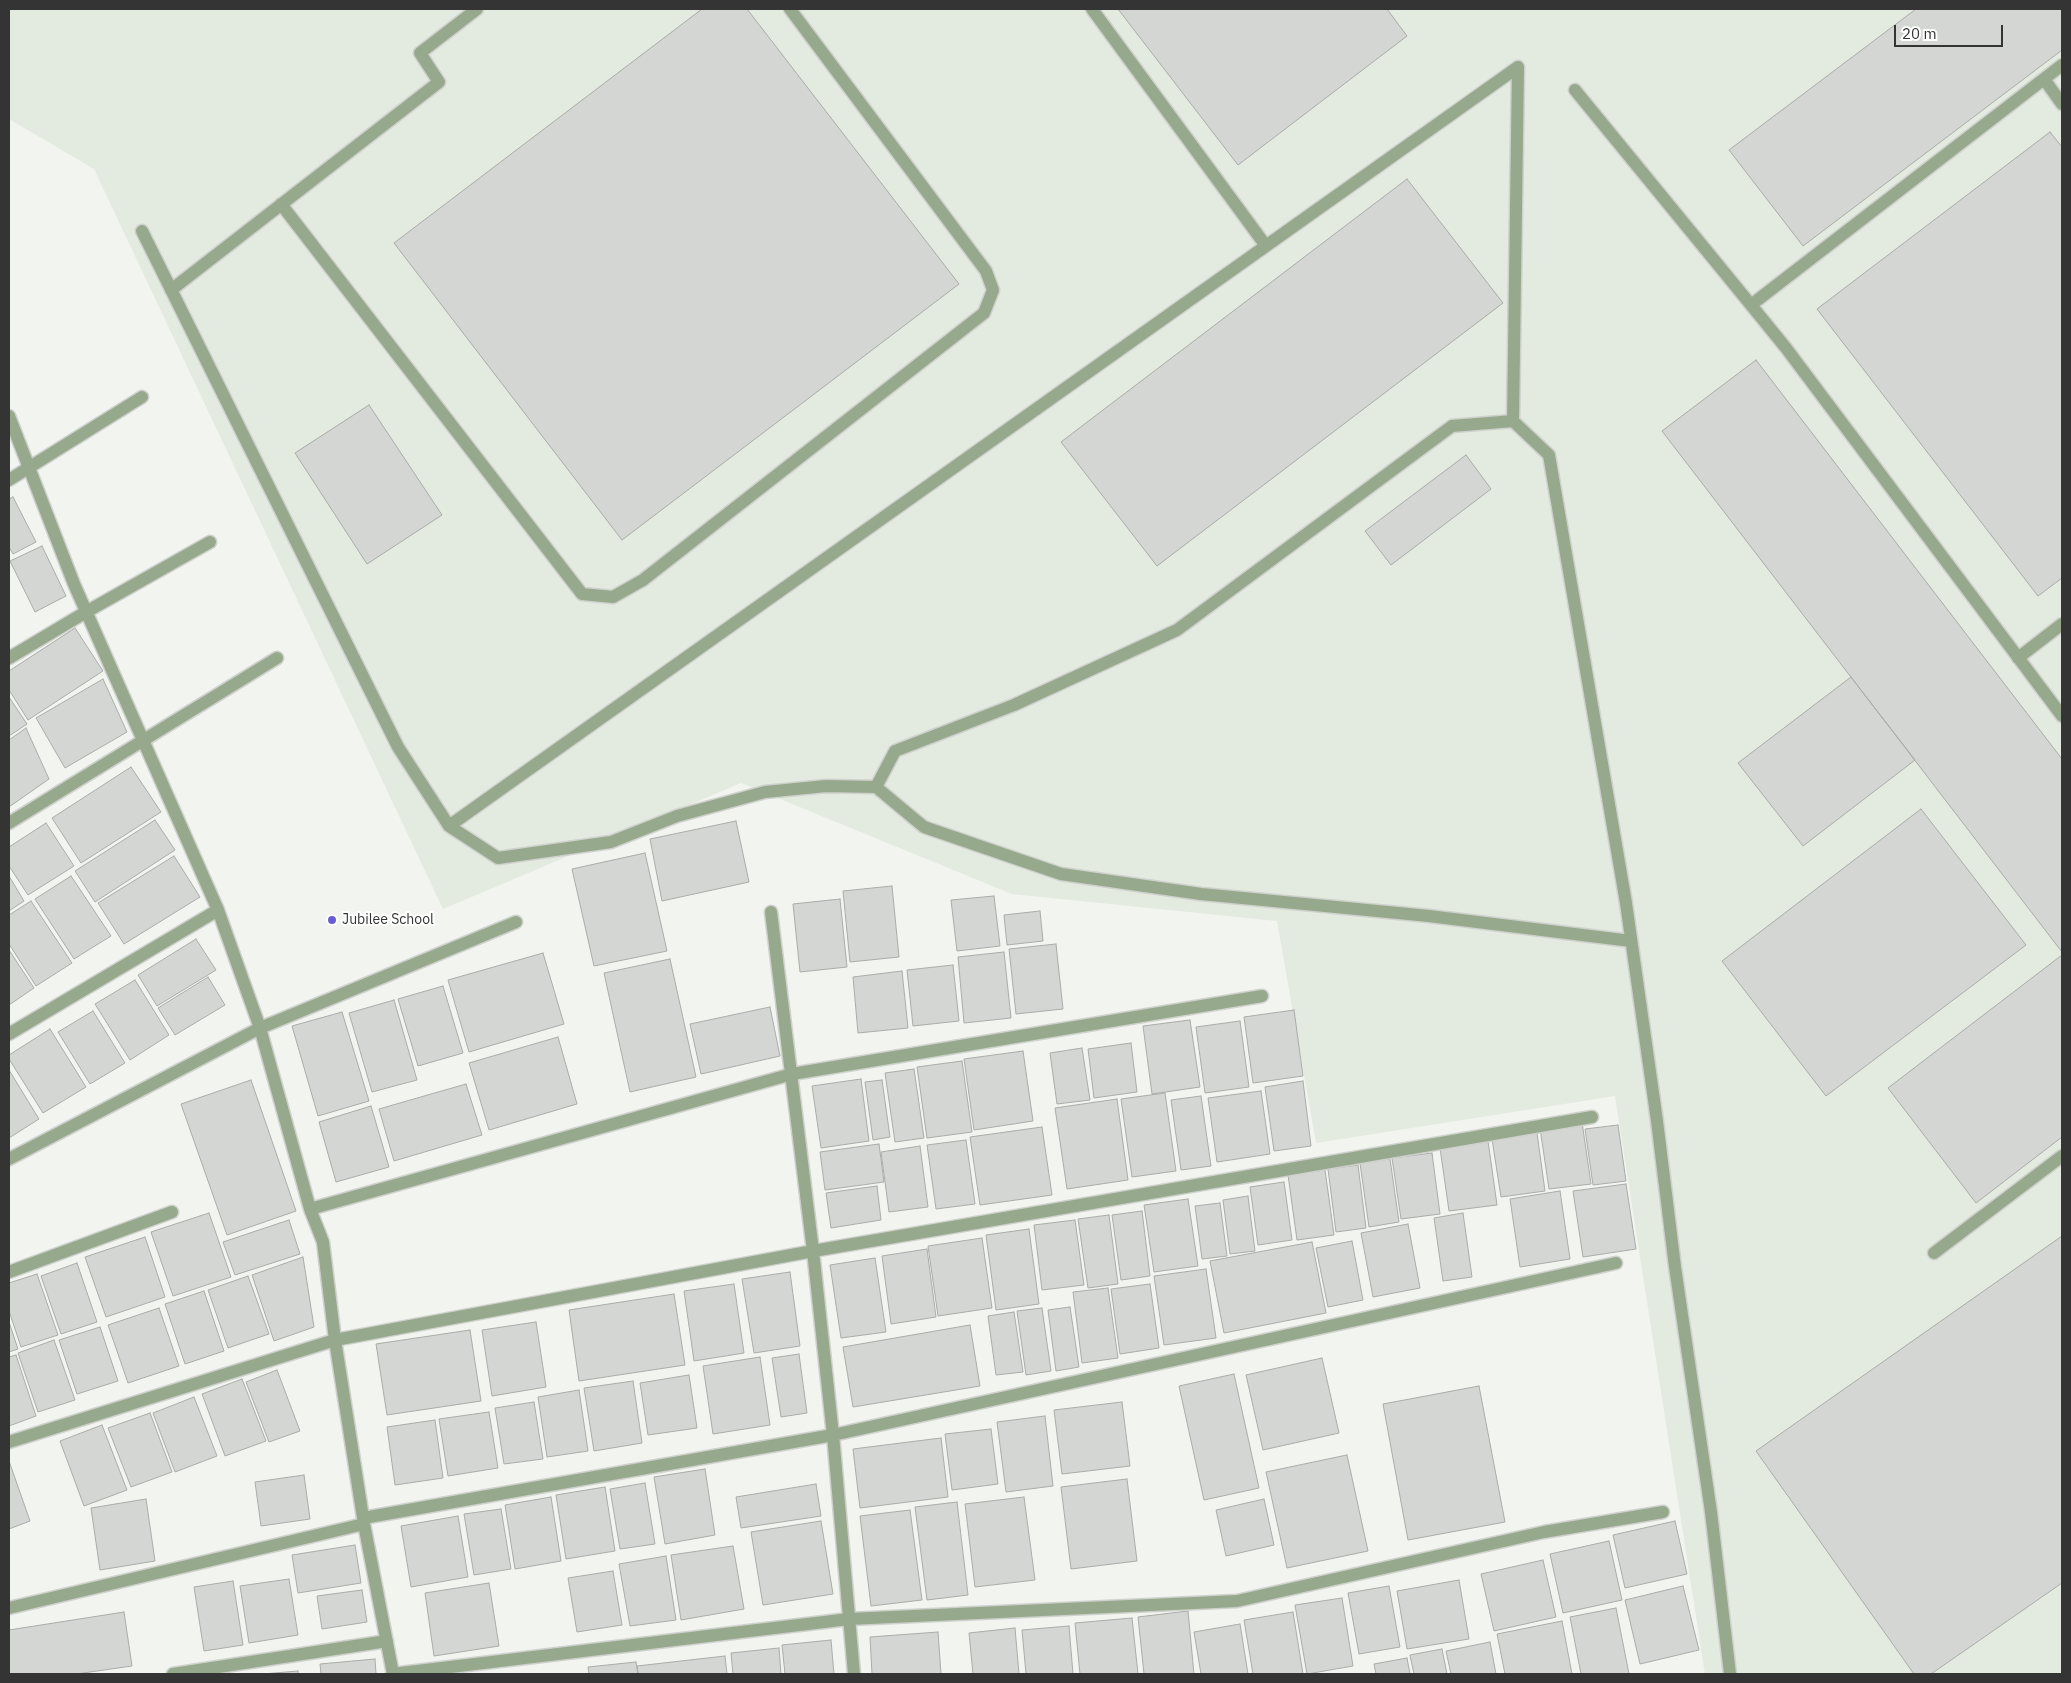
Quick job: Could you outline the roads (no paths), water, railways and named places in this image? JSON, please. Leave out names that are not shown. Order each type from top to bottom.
[{"type":"street","points":[[171,290],[439,82],[420,53],[477,9]]},
{"type":"street","points":[[281,204],[582,594],[613,597],[643,580],[984,313],[993,290],[986,272],[790,9]]},
{"type":"street","points":[[1092,9],[1266,246]]},
{"type":"street","points":[[449,826],[1518,66],[1512,421]]},
{"type":"street","points":[[1751,304],[2062,66]]},
{"type":"street","points":[[2044,78],[2062,104]]},
{"type":"street","points":[[1575,90],[1792,356],[2062,716]]},
{"type":"street","points":[[142,231],[398,747],[449,826],[498,858],[611,842],[676,816],[765,792],[826,786],[876,787],[924,827],[1061,874],[1201,894],[1429,916],[1631,941]]},
{"type":"street","points":[[9,480],[142,397]]},
{"type":"street","points":[[9,416],[86,612],[218,910],[260,1028],[310,1209],[323,1242],[335,1340],[364,1521],[393,1674],[850,1619],[1237,1601],[1544,1532],[1662,1512]]},
{"type":"street","points":[[876,787],[895,751],[1014,704],[1178,630],[1452,426],[1512,421],[1549,455],[1631,941],[1657,1121],[1675,1268],[1711,1512],[1730,1674]]},
{"type":"street","points":[[9,658],[210,542]]},
{"type":"street","points":[[2018,658],[2062,624]]},
{"type":"street","points":[[9,823],[277,658]]},
{"type":"street","points":[[9,1034],[218,910]]},
{"type":"street","points":[[771,912],[813,1251],[833,1435],[854,1674]]},
{"type":"street","points":[[9,1159],[260,1028],[516,922]]},
{"type":"street","points":[[310,1209],[792,1074],[1262,996]]},
{"type":"street","points":[[9,1442],[335,1340],[813,1251],[1592,1117]]},
{"type":"street","points":[[1934,1253],[2062,1156]]},
{"type":"street","points":[[9,1272],[172,1212]]},
{"type":"street","points":[[9,1608],[364,1521],[833,1435],[1616,1263]]},
{"type":"street","points":[[173,1674],[387,1640]]},
{"type":"place","name":"Jubilee School","points":[[332,920]]}]
